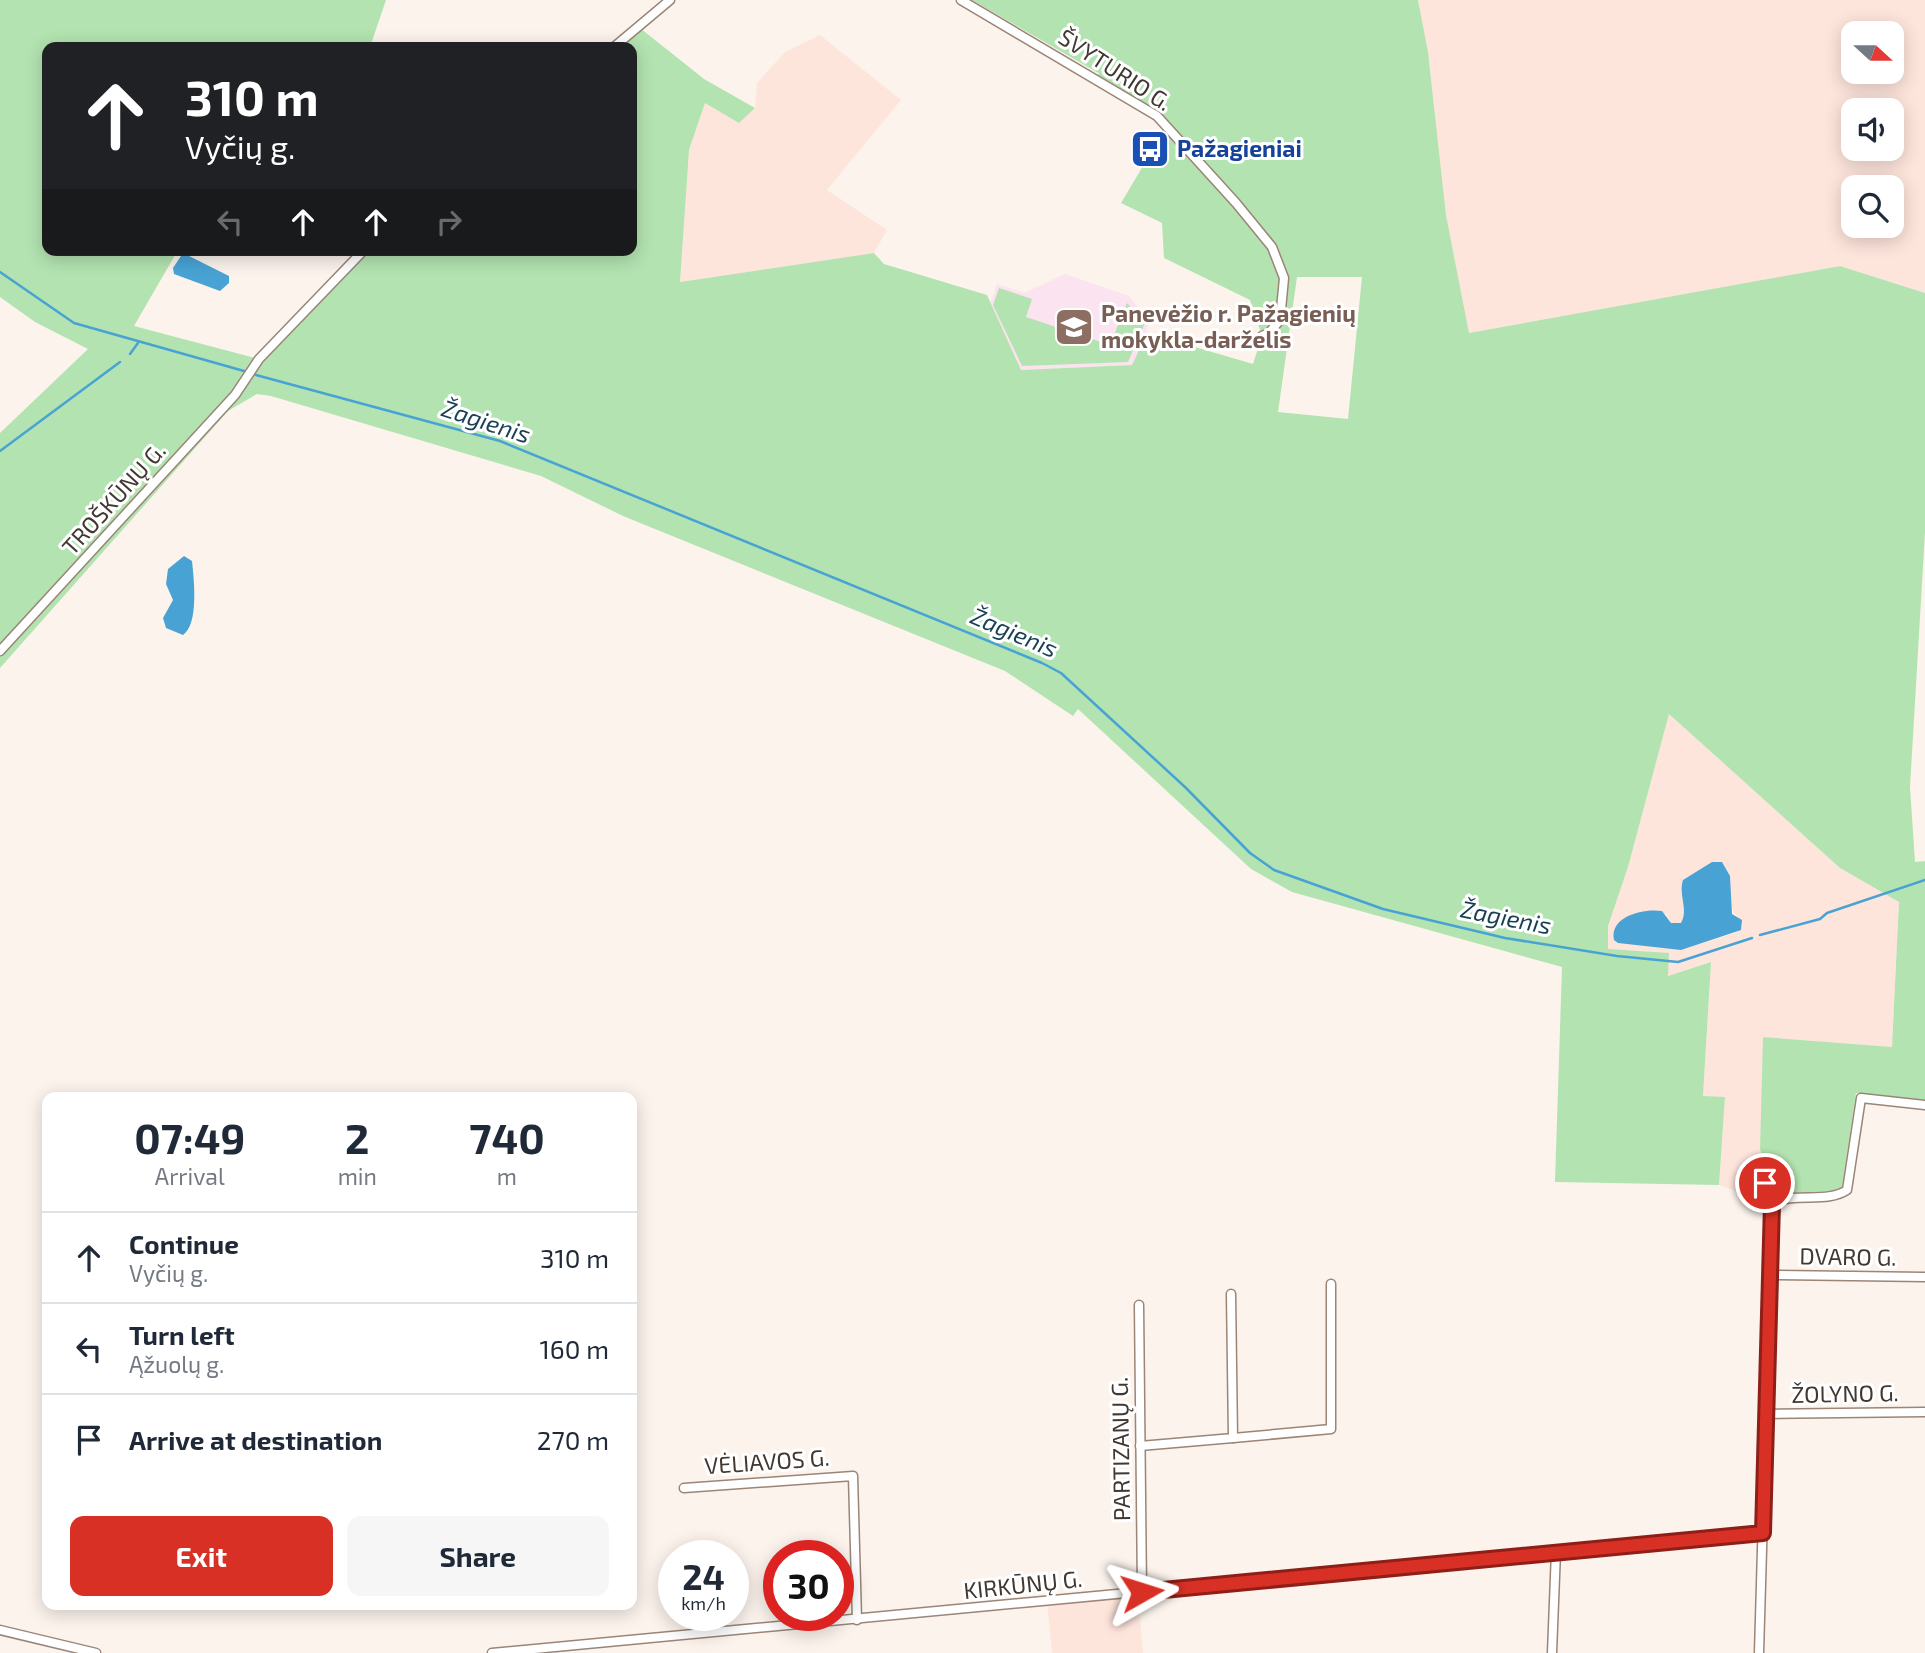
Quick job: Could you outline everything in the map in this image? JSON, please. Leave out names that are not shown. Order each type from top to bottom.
[{"type":"street","points":[[620,42],[670,0]]},
{"type":"street","name":"ŠVYTURIO G.","points":[[961,0],[1157,116],[1236,203],[1272,247],[1284,278],[1280,320],[1269,333],[1262,336]]},
{"type":"street","name":"TROŠKŪNŲ G.","points":[[0,651],[235,395],[252,370],[358,256]]},
{"type":"street","points":[[1772,1204],[1784,1198],[1838,1195],[1847,1190],[1861,1098],[1925,1105]]},
{"type":"street","points":[[1757,1161],[1772,1204],[1759,1653]]},
{"type":"street","name":"DVARO G.","points":[[1770,1275],[1925,1277]]},
{"type":"street","points":[[1140,1446],[1331,1429],[1331,1284]]},
{"type":"street","points":[[1231,1294],[1233,1438]]},
{"type":"street","name":"PARTIZANŲ G.","points":[[1139,1306],[1142,1592]]},
{"type":"street","name":"ŽOLYNO G.","points":[[1765,1414],[1925,1412]]},
{"type":"street","name":"VĖLIAVOS G.","points":[[684,1488],[853,1476],[857,1620]]},
{"type":"street","name":"KIRKŪNŲ G.","points":[[492,1653],[1763,1533]]},
{"type":"street","points":[[1552,1653],[1556,1551]]},
{"type":"street","points":[[0,1630],[96,1653]]},
{"type":"shaded area","points":[[1418,0],[1925,0],[1925,293],[1840,266],[1469,333],[1446,215],[1428,52]]},
{"type":"shaded area","points":[[820,35],[901,100],[827,190],[887,230],[874,253],[680,282],[689,150],[705,103],[755,108],[757,83],[785,52]]},
{"type":"shaded area","name":"Panevėžio r. Pažagienių mokykla-darželis","points":[[1065,274],[1129,296],[1148,320],[1147,333],[1132,365],[1020,370],[990,304],[997,284],[1024,293]]},
{"type":"shaded area","points":[[1669,714],[1840,868],[1899,902],[1892,1047],[1763,1037],[1763,1163],[1769,1177],[1770,1204],[1719,1185],[1725,1098],[1703,1096],[1711,963],[1667,976],[1608,949],[1608,926],[1628,867]],"holes":[[[1681,890],[1731,907],[1743,926],[1735,933],[1681,950],[1617,924],[1633,914],[1666,914],[1671,923],[1681,923],[1685,915]]]},
{"type":"shaded area","points":[[1138,1593],[1143,1653],[1052,1653],[1047,1602]]},
{"type":"green space","points":[[0,0],[386,0],[372,42],[42,42],[42,256],[175,256],[134,326],[259,359],[363,256],[637,256],[637,42],[623,42],[640,28],[704,79],[755,108],[739,123],[705,103],[689,150],[680,282],[874,253],[884,264],[987,295],[1021,370],[1132,365],[1147,333],[1253,364],[1262,336],[1250,300],[1164,258],[1162,223],[1121,203],[1162,134],[1163,122],[1090,75],[1100,74],[972,0],[1418,0],[1428,52],[1446,215],[1469,333],[1840,266],[1925,293],[1925,532],[1910,787],[1915,862],[1925,861],[1925,1102],[1856,1093],[1842,1187],[1831,1192],[1770,1193],[1769,1177],[1760,1149],[1763,1037],[1892,1047],[1899,902],[1840,868],[1669,714],[1628,867],[1608,926],[1608,949],[1669,953],[1668,976],[1711,962],[1703,1096],[1725,1097],[1719,1185],[1555,1182],[1562,967],[1292,892],[1251,869],[1078,709],[1073,716],[1005,671],[623,516],[541,476],[271,396],[257,394],[228,411],[0,668],[0,433],[88,349],[35,322],[0,297]],"holes":[[[1297,277],[1362,277],[1348,419],[1278,412]]]},
{"type":"green space","points":[[999,288],[1032,299],[1026,317],[1110,345],[1127,303],[1145,323],[1128,362],[1022,366],[993,305]]},
{"type":"water","points":[[181,256],[189,256],[229,276],[229,283],[220,291],[174,274],[173,268]]},
{"type":"water","points":[[184,556],[192,561],[194,601],[191,621],[183,635],[166,628],[163,618],[173,600],[166,584],[168,569]]},
{"type":"water","points":[[1712,862],[1722,862],[1730,876],[1732,914],[1742,920],[1741,930],[1681,950],[1618,943],[1614,940],[1617,925],[1629,915],[1662,911],[1671,923],[1681,923],[1684,913],[1683,880]]},
{"type":"waterway","name":"Žagienis","points":[[0,272],[74,323],[244,371]]},
{"type":"waterway","points":[[130,354],[138,343]]},
{"type":"waterway","points":[[0,451],[120,362]]},
{"type":"waterway","name":"Žagienis","points":[[256,375],[500,441],[1042,663],[1061,673],[1185,787],[1250,853],[1274,870],[1383,909],[1505,938],[1617,956],[1678,962],[1752,938]]},
{"type":"waterway","name":"Žagienis","points":[[1760,935],[1820,919],[1827,913],[1925,880]]},
{"type":"place","name":"Pažagieniai","points":[[1150,149]]},
{"type":"place","name":"Panevėžio r. Pažagienių mokykla-darželis","points":[[1074,327]]},
{"type":"route","points":[[1142,1592],[1763,1533],[1772,1204],[1765,1183]]}]
